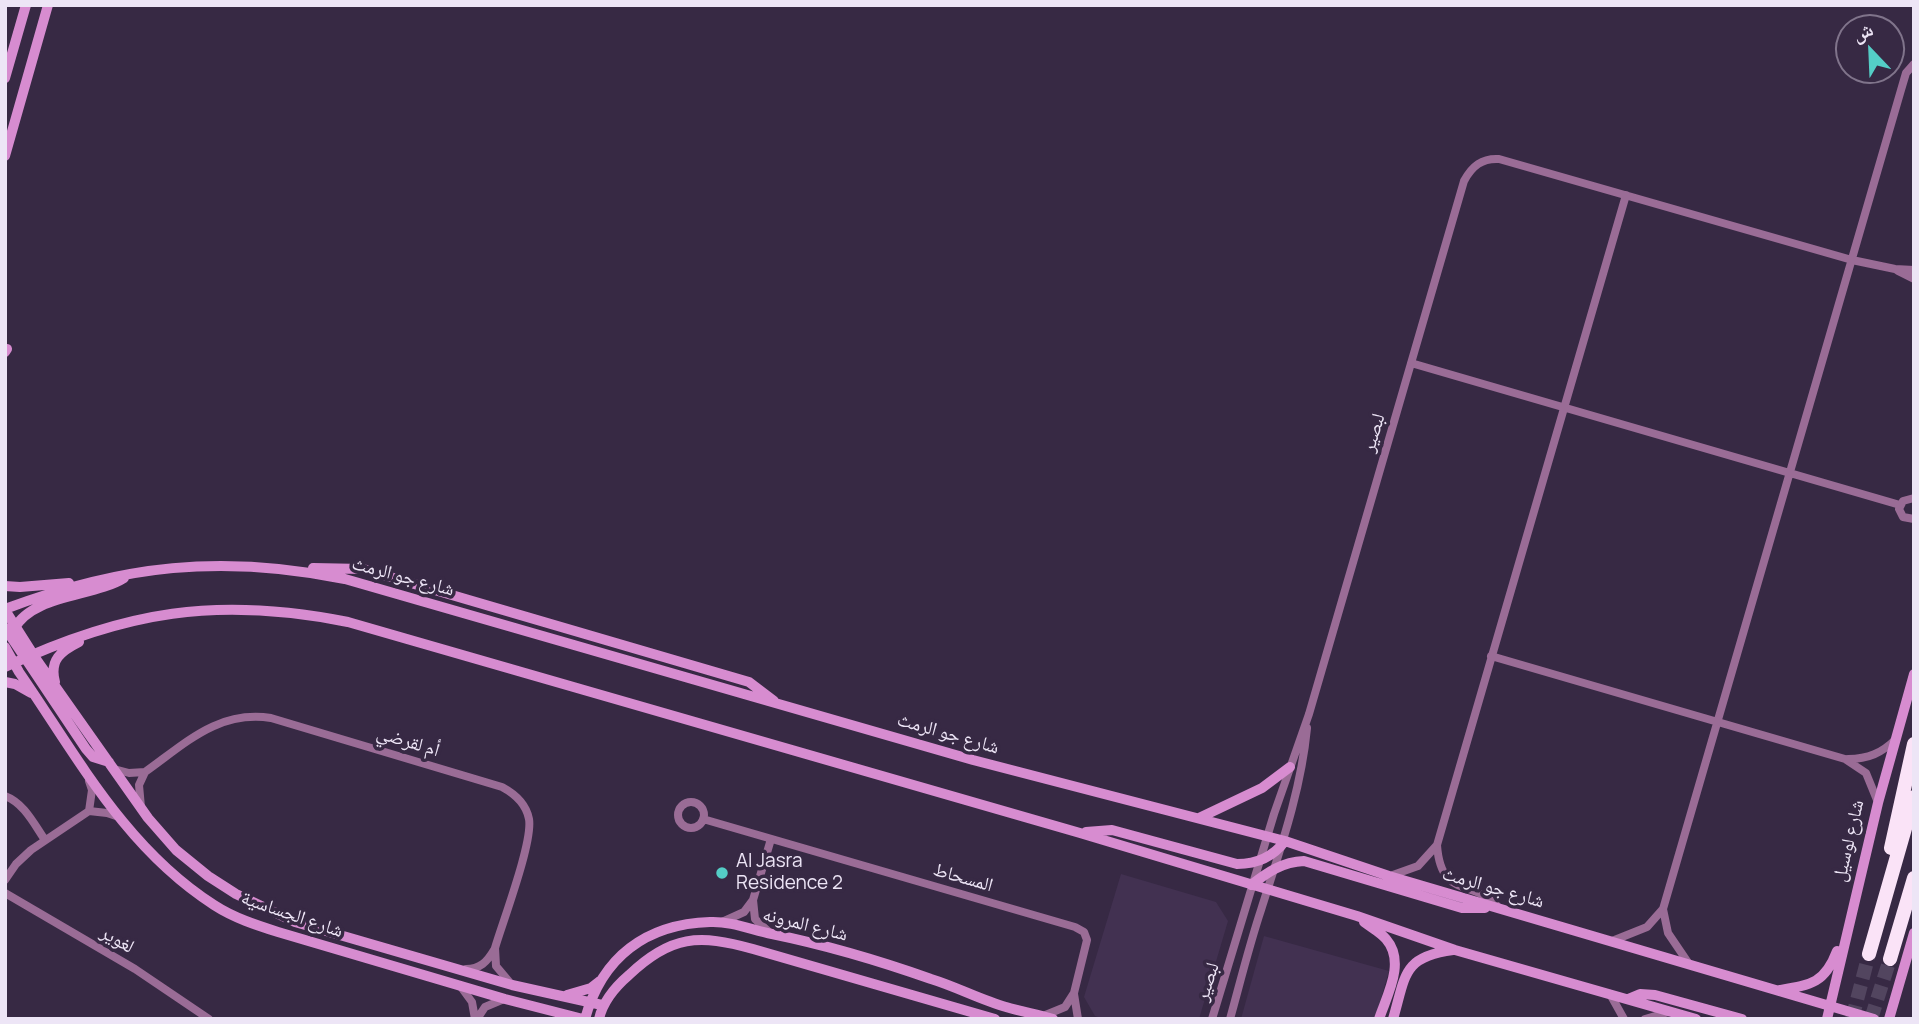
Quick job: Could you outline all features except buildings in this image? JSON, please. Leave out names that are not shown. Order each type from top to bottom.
[{"type":"highway","points":[[1890,878],[1891,844],[1914,744]]},
{"type":"highway","points":[[1869,954],[1914,797]]},
{"type":"highway","points":[[1890,959],[1914,878]]},
{"type":"main road","points":[[5,78],[26,5]]},
{"type":"main road","points":[[5,156],[48,5]]},
{"type":"main road","name":"شارع جو الرمث","points":[[5,610],[86,582],[157,569],[215,565],[285,569],[345,579],[973,760],[1284,841],[1390,876],[1874,1019]]},
{"type":"main road","points":[[11,629],[38,608],[117,582],[128,573]]},
{"type":"main road","points":[[5,586],[86,582]]},
{"type":"main road","points":[[19,660],[94,630],[164,614],[232,609],[292,612],[348,622],[1080,832],[1357,916],[1455,950],[1696,1019]]},
{"type":"main road","points":[[5,610],[19,660]]},
{"type":"main road","points":[[11,629],[19,660]]},
{"type":"main road","points":[[57,688],[52,673],[54,660],[94,630]]},
{"type":"main road","points":[[5,647],[19,660],[93,757],[112,766]]},
{"type":"main road","name":"شارع الجساسية","points":[[19,660],[57,688],[141,809],[187,860],[245,898],[295,922],[512,985],[602,1005]]},
{"type":"main road","name":"شارع الجساسية","points":[[19,660],[36,696],[116,816],[151,856],[215,906],[288,936],[584,1019]]},
{"type":"main road","name":"شارع لوسيل","points":[[1827,1019],[1878,803],[1914,674]]},
{"type":"main road","points":[[5,682],[15,684],[36,696]]},
{"type":"main road","points":[[1199,818],[1262,788],[1290,767]]},
{"type":"main road","points":[[1080,832],[1112,830],[1237,864],[1250,864],[1277,852],[1284,841]]},
{"type":"main road","points":[[1251,885],[1275,867],[1292,861],[1304,861],[1462,908],[1498,908]]},
{"type":"main road","points":[[1357,916],[1384,936],[1394,950],[1394,975],[1380,1019]]},
{"type":"main road","name":"شارع المرونه","points":[[584,1019],[604,976],[617,959],[647,936],[663,929],[721,922],[797,939],[931,978],[1006,1007],[1048,1017]]},
{"type":"main road","points":[[1777,990],[1810,984],[1822,977],[1830,968],[1848,930]]},
{"type":"main road","points":[[1889,1019],[1914,933]]},
{"type":"main road","name":"شارع المرونه","points":[[599,1019],[602,1005],[624,979],[656,953],[675,943],[705,940],[753,948],[995,1019]]},
{"type":"main road","points":[[1394,1019],[1405,978],[1413,963],[1429,954],[1455,950]]},
{"type":"main road","points":[[563,996],[591,988],[604,976]]},
{"type":"main road","points":[[1628,999],[1640,994],[1655,995],[1742,1019]]},
{"type":"main road","points":[[1830,1006],[1844,1019]]},
{"type":"main road","points":[[548,1010],[558,1019]]},
{"type":"street","points":[[1612,941],[1647,927],[1663,909],[1906,74],[1914,64]]},
{"type":"street","name":"لبصير","points":[[1212,1019],[1266,837],[1309,714],[1464,181],[1475,165],[1488,159],[1499,159],[1626,195]]},
{"type":"street","points":[[1390,876],[1418,866],[1437,845],[1626,195],[1852,260],[1914,270]]},
{"type":"street","points":[[1895,269],[1914,279]]},
{"type":"street","points":[[1411,363],[1900,505]]},
{"type":"street","points":[[1914,498],[1904,499],[1899,511],[1903,517],[1914,519]]},
{"type":"street","points":[[1491,656],[1845,759],[1862,759],[1874,755],[1896,739]]},
{"type":"street","name":"لبصير","points":[[1230,1019],[1267,889],[1284,841],[1305,749],[1309,714]]},
{"type":"street","name":"أم لقرضي","points":[[145,772],[219,722],[255,715],[514,793],[526,810],[530,832],[495,948]]},
{"type":"street","points":[[1845,759],[1866,773],[1878,803]]},
{"type":"street","points":[[112,766],[129,773],[145,772],[139,785],[141,809]]},
{"type":"street","points":[[88,774],[92,790],[89,811]]},
{"type":"street","points":[[5,796],[22,807],[45,840]]},
{"type":"street","points":[[5,880],[16,864],[45,840],[89,811],[116,816]]},
{"type":"street","name":"المسحاط","points":[[703,819],[1075,927],[1084,932],[1087,940],[1074,993],[1078,1019]]},
{"type":"street","points":[[721,922],[744,912],[753,900],[771,839]]},
{"type":"street","points":[[1437,845],[1442,868],[1452,883],[1485,895],[1498,908]]},
{"type":"street","name":"لغوير","points":[[5,893],[135,968],[209,1019]]},
{"type":"street","points":[[753,900],[755,919],[772,934]]},
{"type":"street","points":[[1663,909],[1668,933],[1689,964]]},
{"type":"street","points":[[457,968],[474,969],[488,960],[495,948]]},
{"type":"street","points":[[495,948],[498,970],[512,985]]},
{"type":"street","points":[[458,985],[472,1002],[476,1019]]},
{"type":"street","points":[[1048,1017],[1065,1007],[1074,993]]},
{"type":"street","points":[[1609,994],[1624,1019]]},
{"type":"street","points":[[476,1019],[485,1007],[505,999]]},
{"type":"street","points":[[1645,1019],[1671,1012]]},
{"type":"shaded area","points":[[1121,874],[1216,902],[1228,921],[1199,1019],[1103,1019],[1095,1016],[1084,997]]},
{"type":"shaded area","points":[[1264,936],[1389,971],[1375,1019],[1241,1019]]},
{"type":"tunnel","points":[[1852,1019],[1869,954]]},
{"type":"tunnel","points":[[1871,1019],[1890,959]]},
{"type":"place","name":"Al Jasra Residence 2","points":[[722,873]]}]
